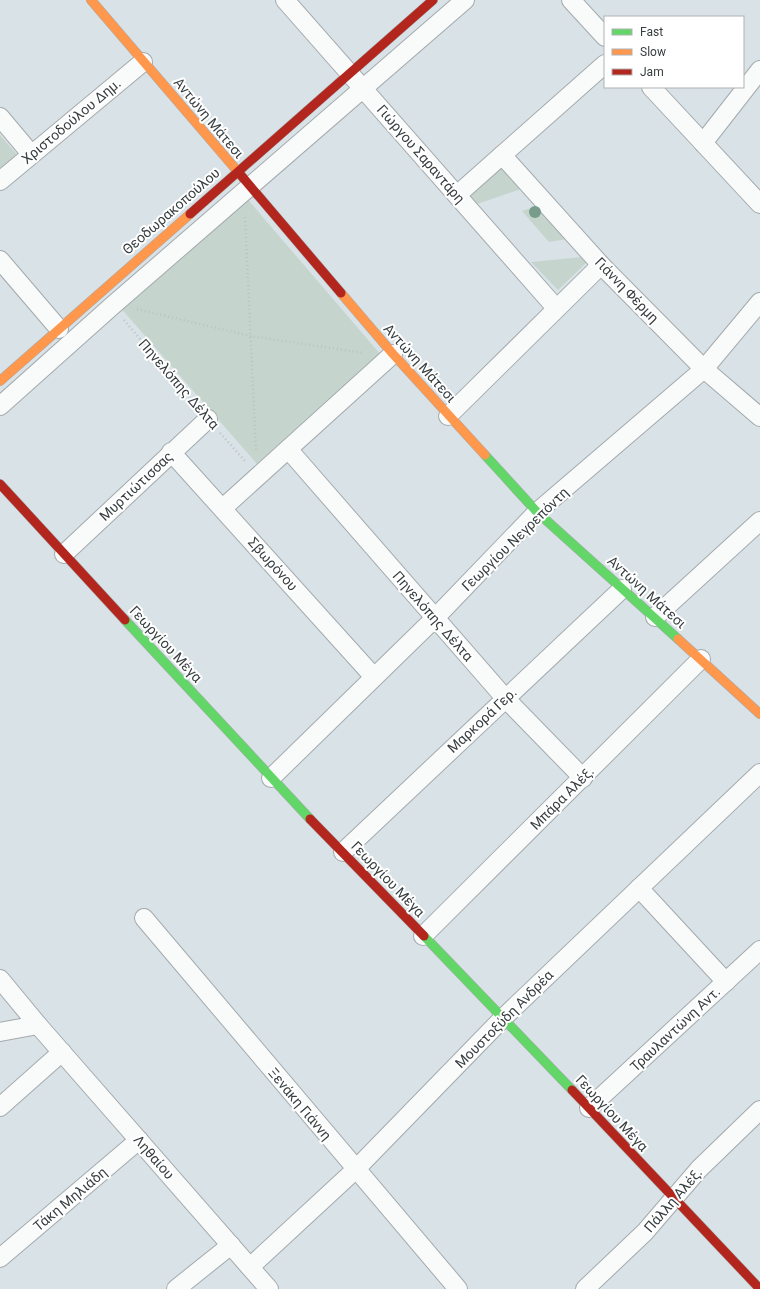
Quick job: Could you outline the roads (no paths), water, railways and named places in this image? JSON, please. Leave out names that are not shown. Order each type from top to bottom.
[{"type":"street","name":"Αντώνη Μάτεσι","points":[[91,0],[393,354],[537,512],[655,617],[760,714]]},
{"type":"street","name":"Γιώργου Σαραντάρη","points":[[285,0],[556,308]]},
{"type":"street","points":[[0,406],[112,306],[465,0]]},
{"type":"street","points":[[571,0],[604,36]]},
{"type":"street","name":"Θεοδωρακοπούλου","points":[[0,380],[349,73],[426,2]]},
{"type":"street","name":"Χριστοδούλου Δημ.","points":[[0,181],[143,62]]},
{"type":"street","points":[[457,195],[604,65]]},
{"type":"street","points":[[703,143],[760,70]]},
{"type":"street","points":[[652,88],[760,204]]},
{"type":"street","points":[[0,117],[31,154]]},
{"type":"street","name":"Γιάννη Φέρμη","points":[[502,155],[601,265],[704,368],[760,417]]},
{"type":"street","points":[[0,260],[59,329]]},
{"type":"street","points":[[448,416],[601,265]]},
{"type":"street","name":"Γεωργίου Νεγρεπόντη","points":[[271,778],[435,618],[537,512],[704,368],[760,302]]},
{"type":"street","points":[[222,508],[393,354]]},
{"type":"street","name":"Μυρτιώτισσας","points":[[64,554],[171,452],[208,419]]},
{"type":"street","name":"Πηνελόπης Δέλτα","points":[[288,449],[505,698],[583,778]]},
{"type":"street","name":"Σβωρόνου","points":[[171,452],[374,677]]},
{"type":"street","name":"Γεωργίου Μέγα","points":[[0,484],[271,778],[589,1108],[760,1289]]},
{"type":"street","points":[[655,617],[760,521]]},
{"type":"street","name":"Μαρκορά Γερ.","points":[[343,852],[622,589]]},
{"type":"street","name":"Μπάρα Αλέξ.","points":[[423,936],[583,778],[700,659]]},
{"type":"street","name":"Μουστοξύδη Ανδρέα","points":[[250,1267],[355,1170],[502,1018],[760,773]]},
{"type":"street","points":[[639,888],[726,982]]},
{"type":"street","name":"Ξενάκη Γιάννη","points":[[144,918],[355,1170],[458,1289]]},
{"type":"street","name":"Τραυλαντώνη Αντ.","points":[[589,1108],[760,950]]},
{"type":"street","name":"Ληθαίου","points":[[0,979],[38,1025],[268,1289]]},
{"type":"street","points":[[0,1032],[38,1025]]},
{"type":"street","points":[[0,1107],[62,1052]]},
{"type":"street","name":"Πάλλη Αλέξ.","points":[[586,1289],[645,1232],[673,1198],[706,1162],[760,1110]]},
{"type":"street","name":"Τάκη Μηλιάδη","points":[[0,1258],[139,1140]]},
{"type":"street","points":[[176,1289],[231,1245]]}]
